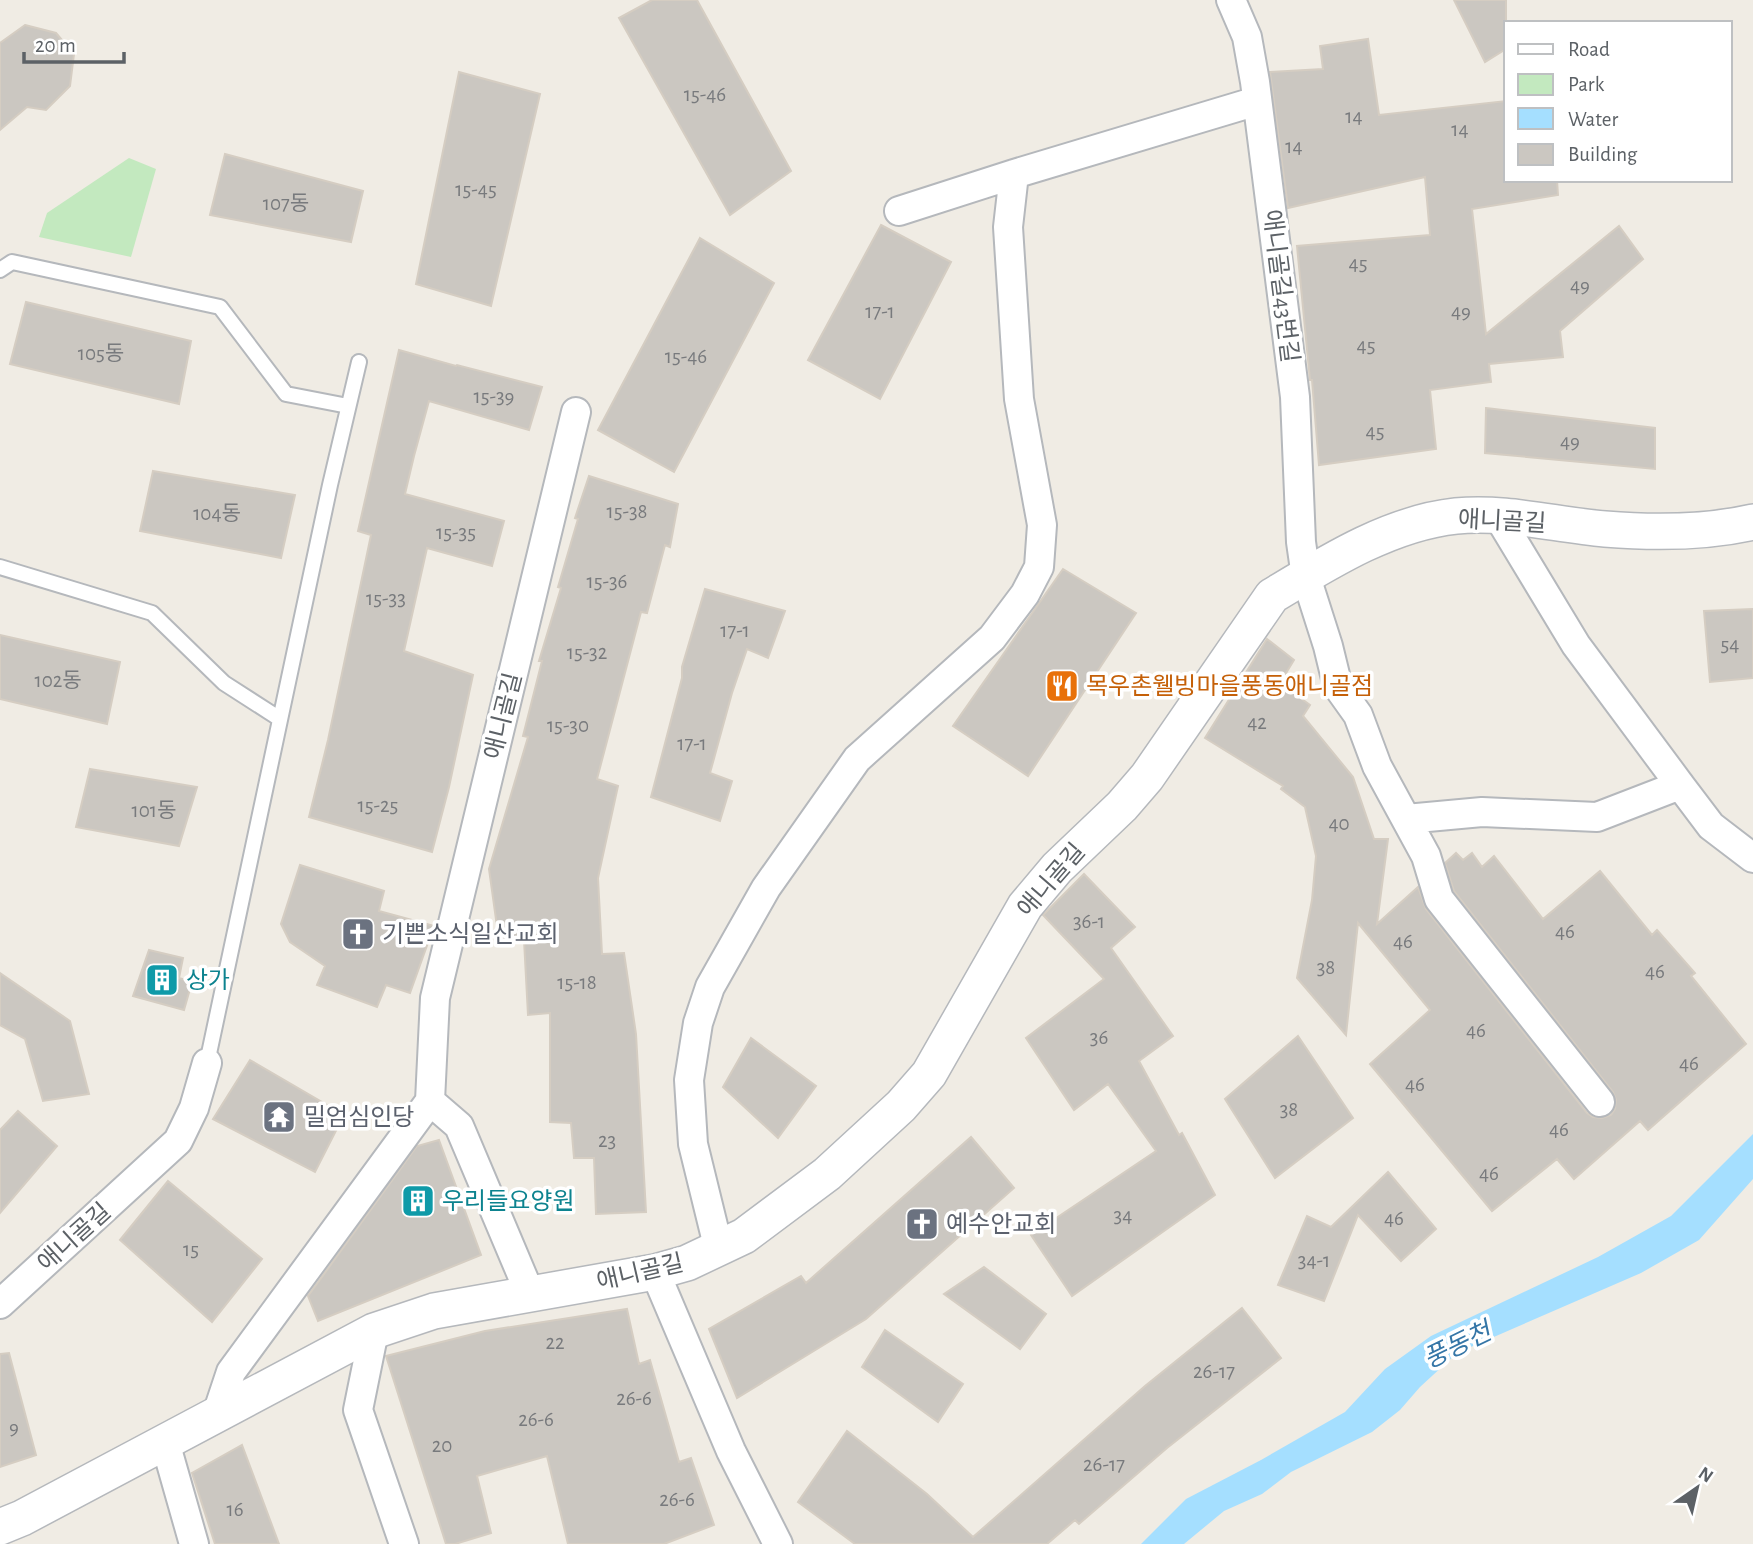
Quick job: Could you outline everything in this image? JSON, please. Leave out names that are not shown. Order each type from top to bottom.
[{"type":"street","name":"애니골길43번길","points":[[1231,0],[1247,37],[1257,101],[1295,397],[1298,485],[1306,577],[1338,687],[1358,715],[1377,765],[1426,856],[1439,899],[1600,1102]]},
{"type":"street","points":[[899,211],[1257,101]]},
{"type":"street","points":[[719,1250],[693,1144],[689,1080],[698,1023],[710,987],[766,888],[857,759],[992,638],[1025,594],[1039,567],[1042,525],[1019,399],[1008,226],[1014,174]]},
{"type":"street","name":"애니골길","points":[[430,1101],[435,998],[576,412]]},
{"type":"street","name":"애니골길","points":[[0,1527],[22,1518],[374,1331],[434,1311],[655,1272],[688,1263],[744,1236],[827,1174],[917,1090],[946,1048],[1025,906],[1057,868],[1122,806],[1147,777],[1272,596],[1368,543],[1400,530],[1456,516],[1498,516],[1604,529],[1656,531],[1728,528],[1753,522]]},
{"type":"street","points":[[1498,516],[1576,645],[1680,785],[1711,826],[1753,858]]},
{"type":"street","points":[[1406,819],[1482,812],[1597,817],[1680,785]]},
{"type":"street","name":"애니골길","points":[[0,1304],[178,1141],[194,1108],[207,1063]]},
{"type":"street","points":[[217,1414],[231,1372],[430,1101],[459,1126],[530,1293]]},
{"type":"street","points":[[655,1272],[731,1451],[778,1544]]},
{"type":"street","points":[[374,1331],[359,1410],[404,1544]]},
{"type":"street","points":[[165,1442],[194,1544]]},
{"type":"lane","points":[[0,270],[12,262],[220,307],[286,394],[348,406]]},
{"type":"lane","points":[[207,1063],[359,362]]},
{"type":"lane","points":[[0,567],[152,614],[223,683],[280,719]]},
{"type":"green space","points":[[129,158],[156,169],[131,257],[39,237],[47,213]]},
{"type":"water","name":"풍동천","points":[[1753,1134],[1753,1179],[1699,1240],[1641,1273],[1457,1353],[1420,1387],[1400,1410],[1372,1432],[1291,1472],[1262,1494],[1224,1511],[1184,1544],[1141,1544],[1186,1499],[1345,1412],[1385,1369],[1431,1336],[1598,1257],[1671,1216]]},
{"type":"building","points":[[652,0],[697,0],[791,171],[730,215],[619,18]]},
{"type":"building","points":[[1454,0],[1506,0],[1504,50],[1485,62]]},
{"type":"building","points":[[25,25],[56,33],[74,54],[70,86],[46,110],[27,107],[0,130],[0,43]]},
{"type":"building","points":[[1368,39],[1379,115],[1504,101],[1504,182],[1557,182],[1558,195],[1472,209],[1486,334],[1619,226],[1643,259],[1560,331],[1563,357],[1489,364],[1491,382],[1430,390],[1436,449],[1319,465],[1297,246],[1430,235],[1425,177],[1288,208],[1270,72],[1323,69],[1320,46]]},
{"type":"building","points":[[459,72],[540,94],[491,306],[416,284]]},
{"type":"building","points":[[225,154],[363,191],[351,242],[210,215]]},
{"type":"building","points":[[881,225],[951,262],[880,399],[808,360]]},
{"type":"building","points":[[700,238],[774,283],[674,472],[598,430]]},
{"type":"building","points":[[26,302],[191,341],[179,404],[10,364]]},
{"type":"building","points":[[399,350],[542,387],[529,430],[429,401],[405,494],[504,521],[492,566],[427,548],[404,651],[473,675],[432,852],[309,817],[371,535],[358,531]]},
{"type":"building","points":[[1486,408],[1655,428],[1655,469],[1485,453]]},
{"type":"building","points":[[153,471],[295,495],[281,558],[140,531]]},
{"type":"building","points":[[589,476],[678,504],[670,547],[665,545],[647,613],[641,612],[597,779],[618,786],[598,878],[602,954],[624,953],[636,1034],[646,1212],[596,1214],[594,1158],[574,1158],[571,1123],[550,1122],[550,1013],[528,1015],[524,940],[499,941],[489,869],[528,737],[523,736],[542,661],[539,661],[561,588],[558,587],[578,519],[575,518]]},
{"type":"building","points":[[1063,569],[1136,613],[1028,776],[953,726]]},
{"type":"building","points":[[705,589],[785,611],[768,658],[747,649],[732,693],[710,773],[732,781],[720,821],[651,797],[682,678],[682,667]]},
{"type":"building","points":[[1753,609],[1753,678],[1710,682],[1704,611]]},
{"type":"building","points":[[0,635],[120,662],[107,724],[0,699]]},
{"type":"building","points":[[1267,639],[1294,660],[1280,683],[1310,705],[1303,716],[1353,777],[1374,839],[1388,839],[1377,924],[1418,887],[1426,909],[1587,1113],[1602,1118],[1611,1115],[1616,1100],[1613,1092],[1454,891],[1445,863],[1456,853],[1463,860],[1472,853],[1482,867],[1494,856],[1543,919],[1600,871],[1652,935],[1657,930],[1695,973],[1691,976],[1746,1044],[1648,1130],[1640,1121],[1574,1179],[1557,1159],[1492,1211],[1370,1064],[1430,1010],[1358,923],[1346,1035],[1297,978],[1312,900],[1316,856],[1305,807],[1281,789],[1283,786],[1205,738]]},
{"type":"building","points":[[90,769],[197,787],[179,846],[76,827]]},
{"type":"building","name":"기쁜소식일산교회","points":[[300,865],[384,891],[379,911],[434,926],[410,993],[386,985],[377,1007],[317,985],[325,966],[290,942],[281,924]]},
{"type":"building","points":[[1084,874],[1135,927],[1111,948],[1173,1036],[1139,1061],[1215,1195],[1072,1296],[1031,1235],[1156,1151],[1108,1084],[1074,1110],[1026,1038],[1104,979],[1043,915]]},
{"type":"building","name":"상가","points":[[149,950],[183,958],[179,978],[192,982],[184,1010],[133,996]]},
{"type":"building","points":[[0,973],[70,1021],[89,1094],[43,1101],[25,1039],[0,1025]]},
{"type":"building","points":[[1298,1036],[1353,1118],[1275,1178],[1225,1099]]},
{"type":"building","points":[[751,1038],[816,1086],[778,1138],[723,1087]]},
{"type":"building","name":"밀엄심인당","points":[[250,1060],[344,1115],[315,1172],[213,1119]]},
{"type":"building","points":[[18,1111],[57,1146],[0,1213],[0,1130]]},
{"type":"building","points":[[971,1137],[1014,1188],[866,1319],[737,1398],[709,1329],[801,1276],[806,1283]]},
{"type":"building","name":"우리들요양원","points":[[439,1140],[481,1255],[318,1321],[308,1296],[417,1146]]},
{"type":"building","points":[[1388,1172],[1436,1229],[1401,1261],[1358,1215],[1324,1301],[1278,1285],[1307,1216],[1331,1227]]},
{"type":"building","points":[[168,1181],[262,1259],[212,1322],[120,1240]]},
{"type":"building","points":[[984,1267],[1046,1314],[1020,1349],[944,1294]]},
{"type":"building","points":[[1242,1308],[1281,1358],[1167,1448],[1079,1524],[1075,1520],[1047,1544],[855,1544],[798,1502],[847,1431],[927,1494],[973,1537],[1145,1386]]},
{"type":"building","points":[[627,1309],[639,1364],[650,1360],[679,1462],[691,1458],[714,1525],[664,1544],[568,1544],[547,1456],[477,1476],[491,1533],[455,1544],[446,1544],[386,1356],[485,1331]]},
{"type":"building","points":[[885,1330],[963,1384],[938,1422],[862,1367]]},
{"type":"building","points":[[9,1353],[36,1455],[0,1467],[0,1354]]},
{"type":"building","points":[[242,1445],[279,1544],[215,1544],[192,1473]]},
{"type":"place","name":"목우촌웰빙마을풍동애니골점","points":[[1062,686]]},
{"type":"place","name":"기쁜소식일산교회","points":[[358,934]]},
{"type":"place","name":"상가","points":[[162,980]]},
{"type":"place","name":"밀엄심인당","points":[[279,1117]]},
{"type":"place","name":"우리들요양원","points":[[418,1201]]},
{"type":"place","name":"예수안교회","points":[[922,1224]]}]
